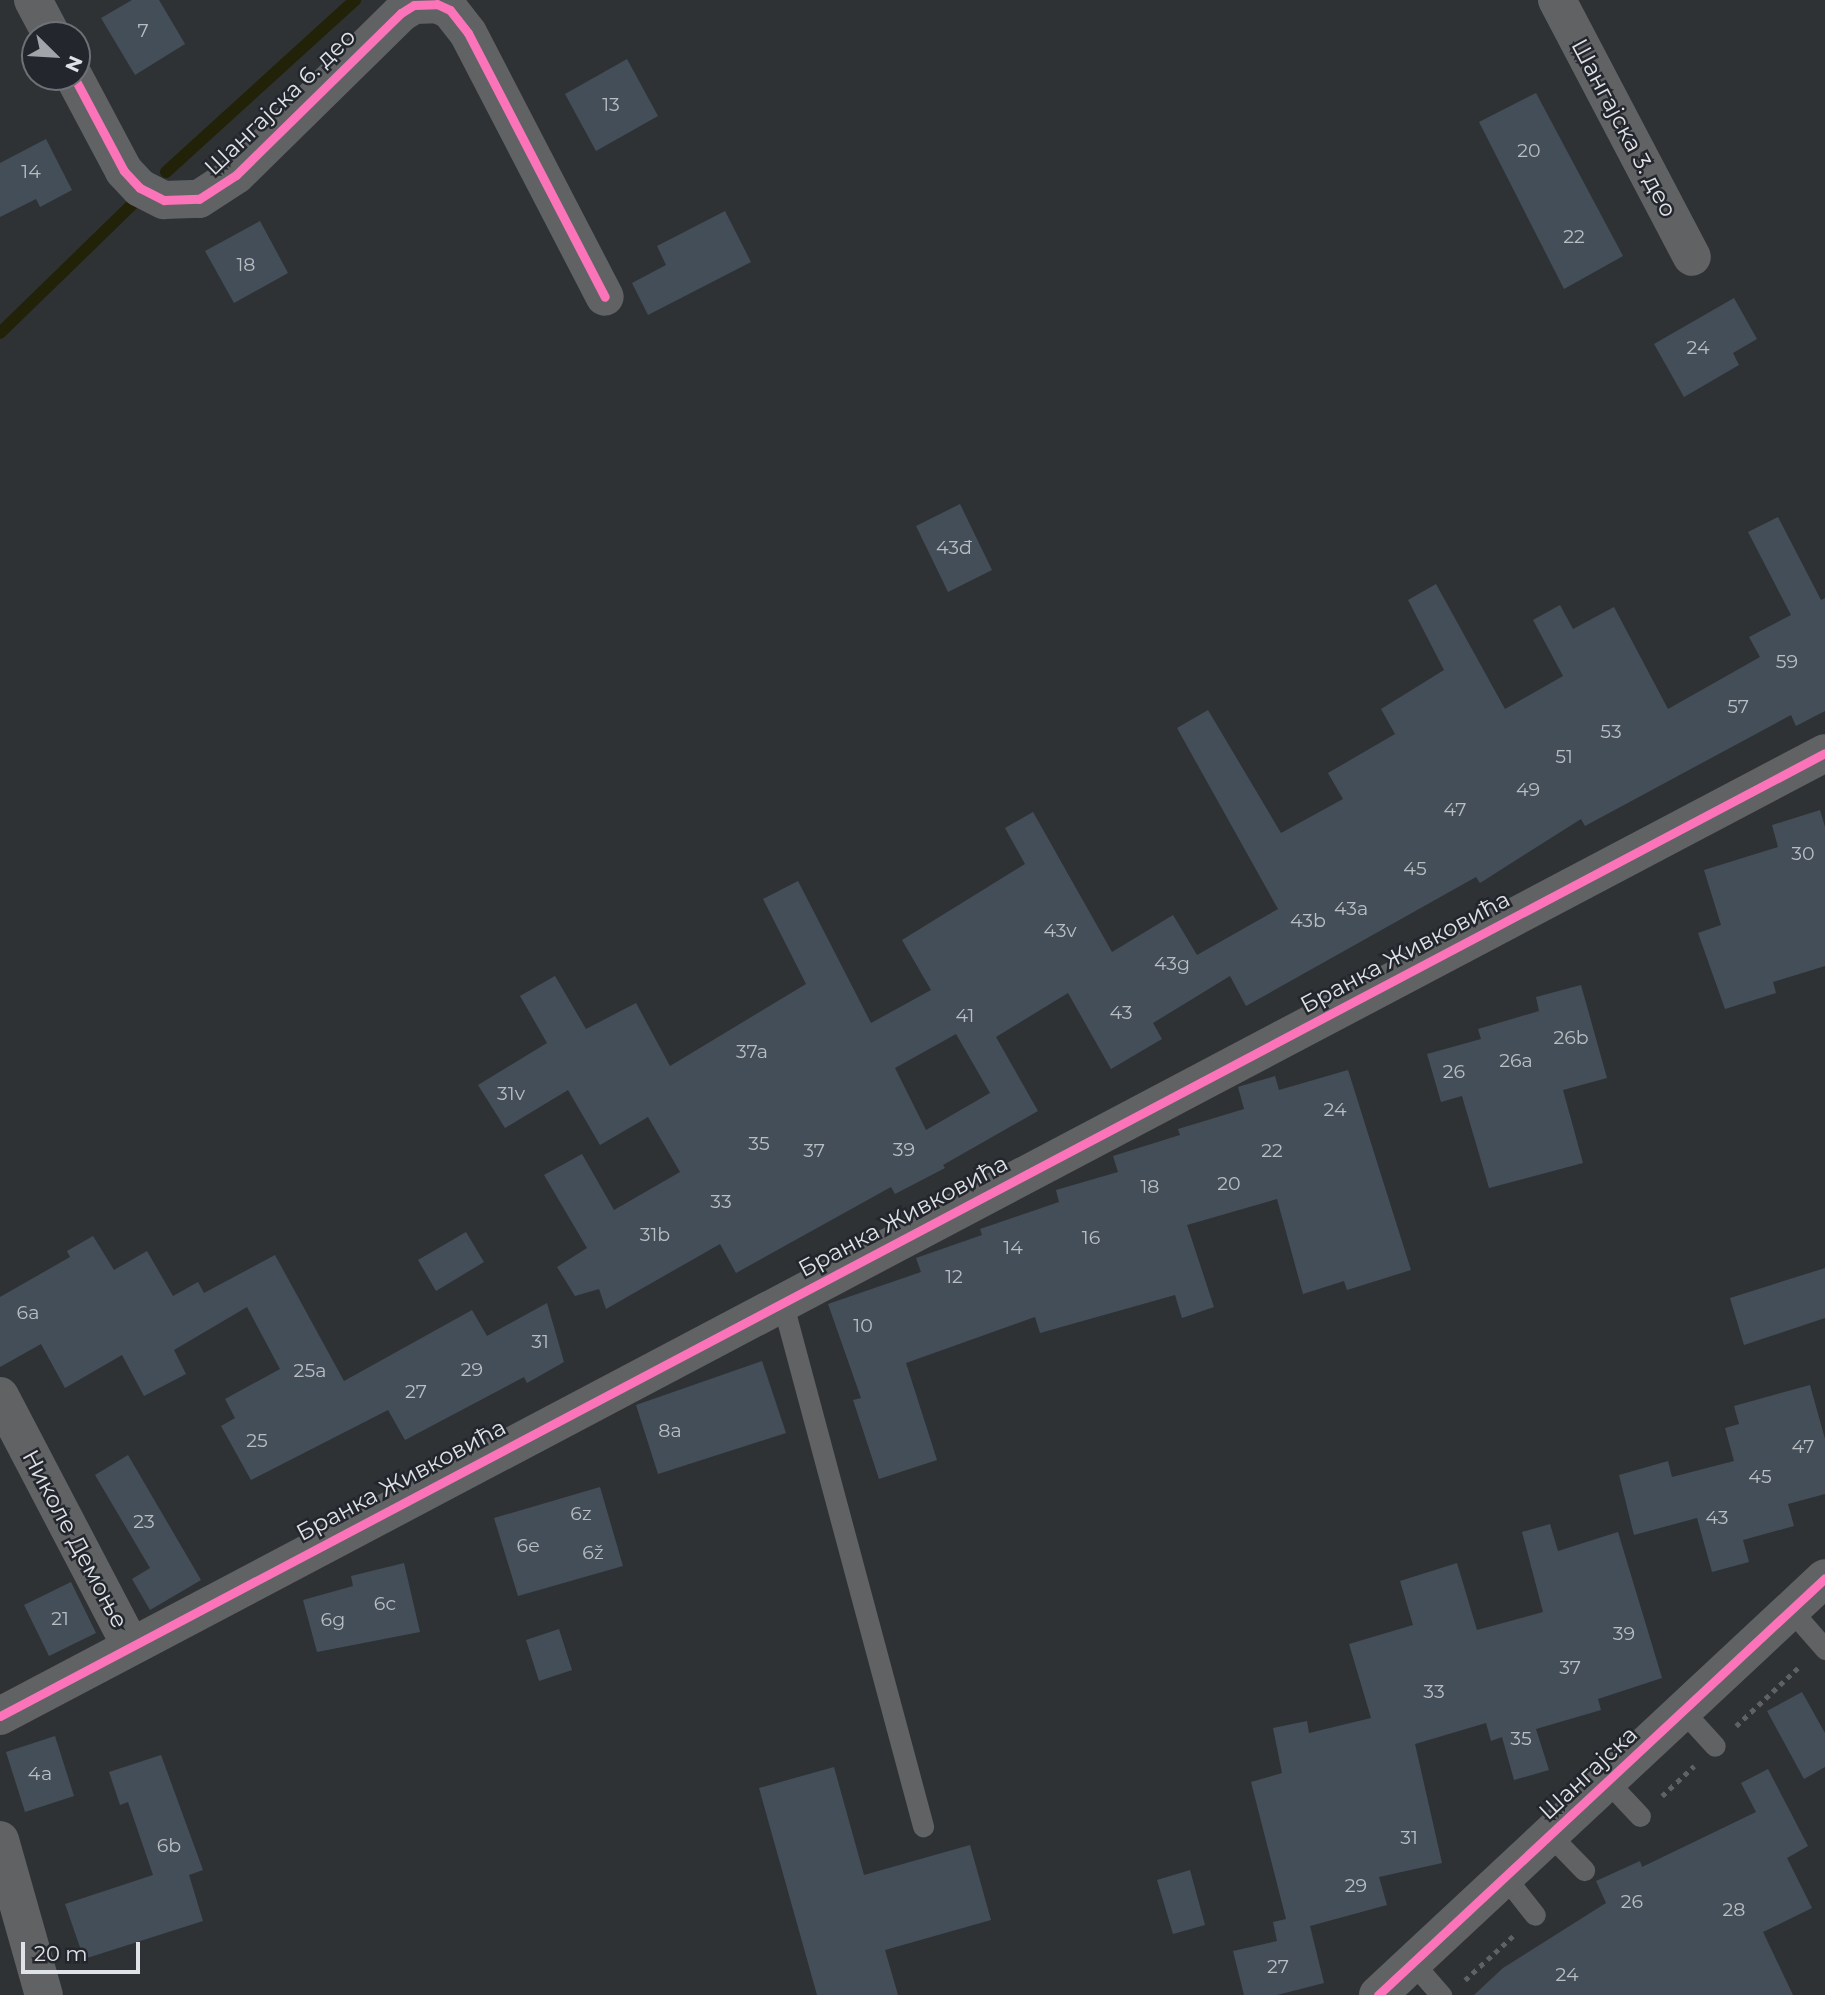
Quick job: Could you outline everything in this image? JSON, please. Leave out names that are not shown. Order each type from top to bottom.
[{"type":"street","points":[[33,0],[44,21]]},
{"type":"street","name":"Шангајска 3. део","points":[[1557,0],[1692,257]]},
{"type":"street","name":"Шангајска 6. део","points":[[82,91],[133,180],[164,200],[199,199],[236,175],[401,13],[414,5],[437,4],[450,10],[468,33],[604,297]]},
{"type":"street","name":"Бранка Живковића","points":[[0,1716],[130,1645],[1825,753]]},
{"type":"street","name":"Николе Демоње","points":[[0,1396],[130,1645]]},
{"type":"street","name":"Шангајска","points":[[1378,1995],[1825,1578]]},
{"type":"street","points":[[0,1840],[44,1995]]},
{"type":"lane","points":[[782,1301],[923,1826]]},
{"type":"lane","points":[[1791,1610],[1825,1649]]},
{"type":"lane","points":[[1683,1711],[1715,1746]]},
{"type":"lane","points":[[1607,1781],[1640,1816]]},
{"type":"lane","points":[[1550,1835],[1584,1870]]},
{"type":"lane","points":[[1505,1877],[1535,1915]]},
{"type":"lane","points":[[1413,1963],[1441,1995]]},
{"type":"building","points":[[132,0],[159,0],[185,44],[135,75],[101,18]]},
{"type":"building","points":[[627,59],[658,116],[596,151],[565,94]]},
{"type":"building","points":[[1536,93],[1623,256],[1564,289],[1479,122]]},
{"type":"building","points":[[46,139],[72,190],[40,207],[36,199],[0,217],[0,163]]},
{"type":"building","points":[[725,211],[751,262],[648,315],[632,283],[666,265],[657,246]]},
{"type":"building","points":[[260,221],[288,273],[234,303],[205,251]]},
{"type":"building","points":[[1734,298],[1757,339],[1733,353],[1739,365],[1684,397],[1654,344]]},
{"type":"building","points":[[960,504],[992,570],[948,592],[916,526]]},
{"type":"building","points":[[1778,517],[1821,600],[1825,598],[1825,711],[1796,726],[1791,715],[1585,826],[1581,819],[1480,883],[1476,877],[1246,1006],[1230,976],[1153,1023],[1162,1039],[1111,1069],[1068,993],[996,1037],[1038,1111],[943,1165],[945,1168],[895,1194],[891,1187],[736,1273],[720,1244],[606,1309],[599,1289],[575,1296],[557,1267],[587,1248],[544,1175],[582,1154],[614,1210],[680,1172],[648,1117],[600,1145],[568,1090],[505,1128],[478,1085],[547,1043],[520,996],[555,976],[586,1029],[636,1003],[670,1066],[806,984],[763,899],[798,881],[871,1023],[931,990],[902,940],[1025,864],[1005,828],[1033,812],[1112,952],[1173,915],[1197,955],[1278,909],[1177,728],[1208,710],[1281,833],[1343,799],[1328,773],[1395,734],[1381,709],[1444,670],[1408,600],[1436,584],[1505,709],[1563,676],[1533,620],[1560,605],[1573,629],[1614,607],[1668,709],[1760,657],[1749,637],[1791,615],[1748,532]],"holes":[[[956,1034],[990,1093],[926,1130],[895,1068]]]},
{"type":"building","points":[[1820,810],[1825,827],[1825,966],[1773,982],[1776,993],[1725,1009],[1698,933],[1721,925],[1704,870],[1778,847],[1772,825]]},
{"type":"building","points":[[1581,985],[1607,1078],[1563,1090],[1583,1163],[1489,1188],[1462,1096],[1441,1102],[1427,1054],[1481,1039],[1478,1029],[1539,1011],[1536,997]]},
{"type":"building","points":[[1348,1070],[1411,1270],[1347,1290],[1344,1281],[1303,1294],[1277,1199],[1187,1225],[1214,1307],[1182,1318],[1175,1295],[1040,1333],[1035,1317],[906,1363],[937,1460],[879,1479],[853,1400],[861,1398],[828,1304],[921,1272],[916,1258],[982,1235],[980,1229],[1059,1202],[1056,1190],[1118,1172],[1113,1156],[1180,1135],[1178,1129],[1244,1109],[1238,1087],[1275,1076],[1279,1090]]},
{"type":"building","points":[[466,1232],[484,1262],[436,1291],[418,1260]]},
{"type":"building","points":[[93,1236],[114,1270],[147,1251],[173,1296],[198,1282],[204,1293],[275,1255],[344,1381],[472,1310],[487,1336],[547,1303],[564,1362],[527,1383],[524,1377],[405,1440],[388,1410],[251,1480],[221,1426],[235,1418],[225,1399],[280,1369],[247,1307],[174,1350],[186,1374],[144,1396],[122,1355],[65,1388],[41,1344],[0,1367],[0,1297],[70,1257],[67,1251]]},
{"type":"building","points":[[1825,1268],[1825,1318],[1744,1345],[1730,1298]]},
{"type":"building","points":[[762,1361],[786,1433],[658,1474],[636,1405]]},
{"type":"building","points":[[1810,1385],[1825,1439],[1825,1494],[1788,1504],[1794,1526],[1743,1540],[1749,1562],[1712,1572],[1697,1518],[1634,1535],[1619,1475],[1668,1461],[1672,1477],[1734,1461],[1725,1428],[1739,1424],[1734,1406]]},
{"type":"building","points":[[128,1455],[201,1580],[150,1610],[132,1579],[150,1568],[95,1475]]},
{"type":"building","points":[[600,1487],[623,1566],[518,1596],[494,1518]]},
{"type":"building","points":[[1550,1524],[1558,1551],[1618,1532],[1662,1678],[1598,1699],[1601,1710],[1536,1729],[1549,1770],[1514,1780],[1502,1737],[1491,1741],[1486,1723],[1415,1744],[1442,1863],[1379,1877],[1387,1905],[1310,1926],[1324,1983],[1277,1995],[1244,1995],[1233,1951],[1277,1941],[1273,1922],[1286,1919],[1251,1782],[1282,1773],[1273,1728],[1307,1721],[1309,1733],[1371,1718],[1349,1644],[1413,1625],[1400,1581],[1457,1563],[1477,1630],[1543,1612],[1522,1532]]},
{"type":"building","points":[[404,1563],[420,1632],[317,1652],[303,1600],[353,1586],[351,1576]]},
{"type":"building","points":[[71,1582],[96,1633],[49,1656],[24,1605]]},
{"type":"building","points":[[559,1629],[572,1670],[539,1681],[526,1640]]},
{"type":"building","points":[[1802,1692],[1825,1733],[1825,1767],[1804,1779],[1767,1711]]},
{"type":"building","points":[[55,1736],[74,1796],[25,1812],[6,1752]]},
{"type":"building","points":[[161,1755],[203,1870],[189,1875],[203,1921],[84,1959],[65,1904],[153,1875],[128,1802],[120,1805],[109,1772]]},
{"type":"building","points":[[834,1767],[864,1875],[970,1845],[991,1920],[885,1950],[898,1995],[817,1995],[759,1788]]},
{"type":"building","points":[[1768,1769],[1808,1846],[1787,1858],[1812,1908],[1763,1932],[1793,1995],[1474,1995],[1503,1968],[1606,1903],[1596,1881],[1640,1861],[1642,1867],[1756,1812],[1741,1783]]},
{"type":"building","points":[[1190,1870],[1205,1925],[1173,1934],[1157,1880]]},
{"type":"waterway","points":[[166,172],[355,0]]},
{"type":"waterway","points":[[0,333],[143,194]]},
{"type":"cycle path","points":[[81,91],[124,171],[140,188],[164,200],[199,199],[236,175],[401,13],[414,5],[437,4],[450,10],[468,33],[605,297]]},
{"type":"cycle path","points":[[0,1716],[1825,753]]},
{"type":"cycle path","points":[[1378,1995],[1825,1578]]}]
